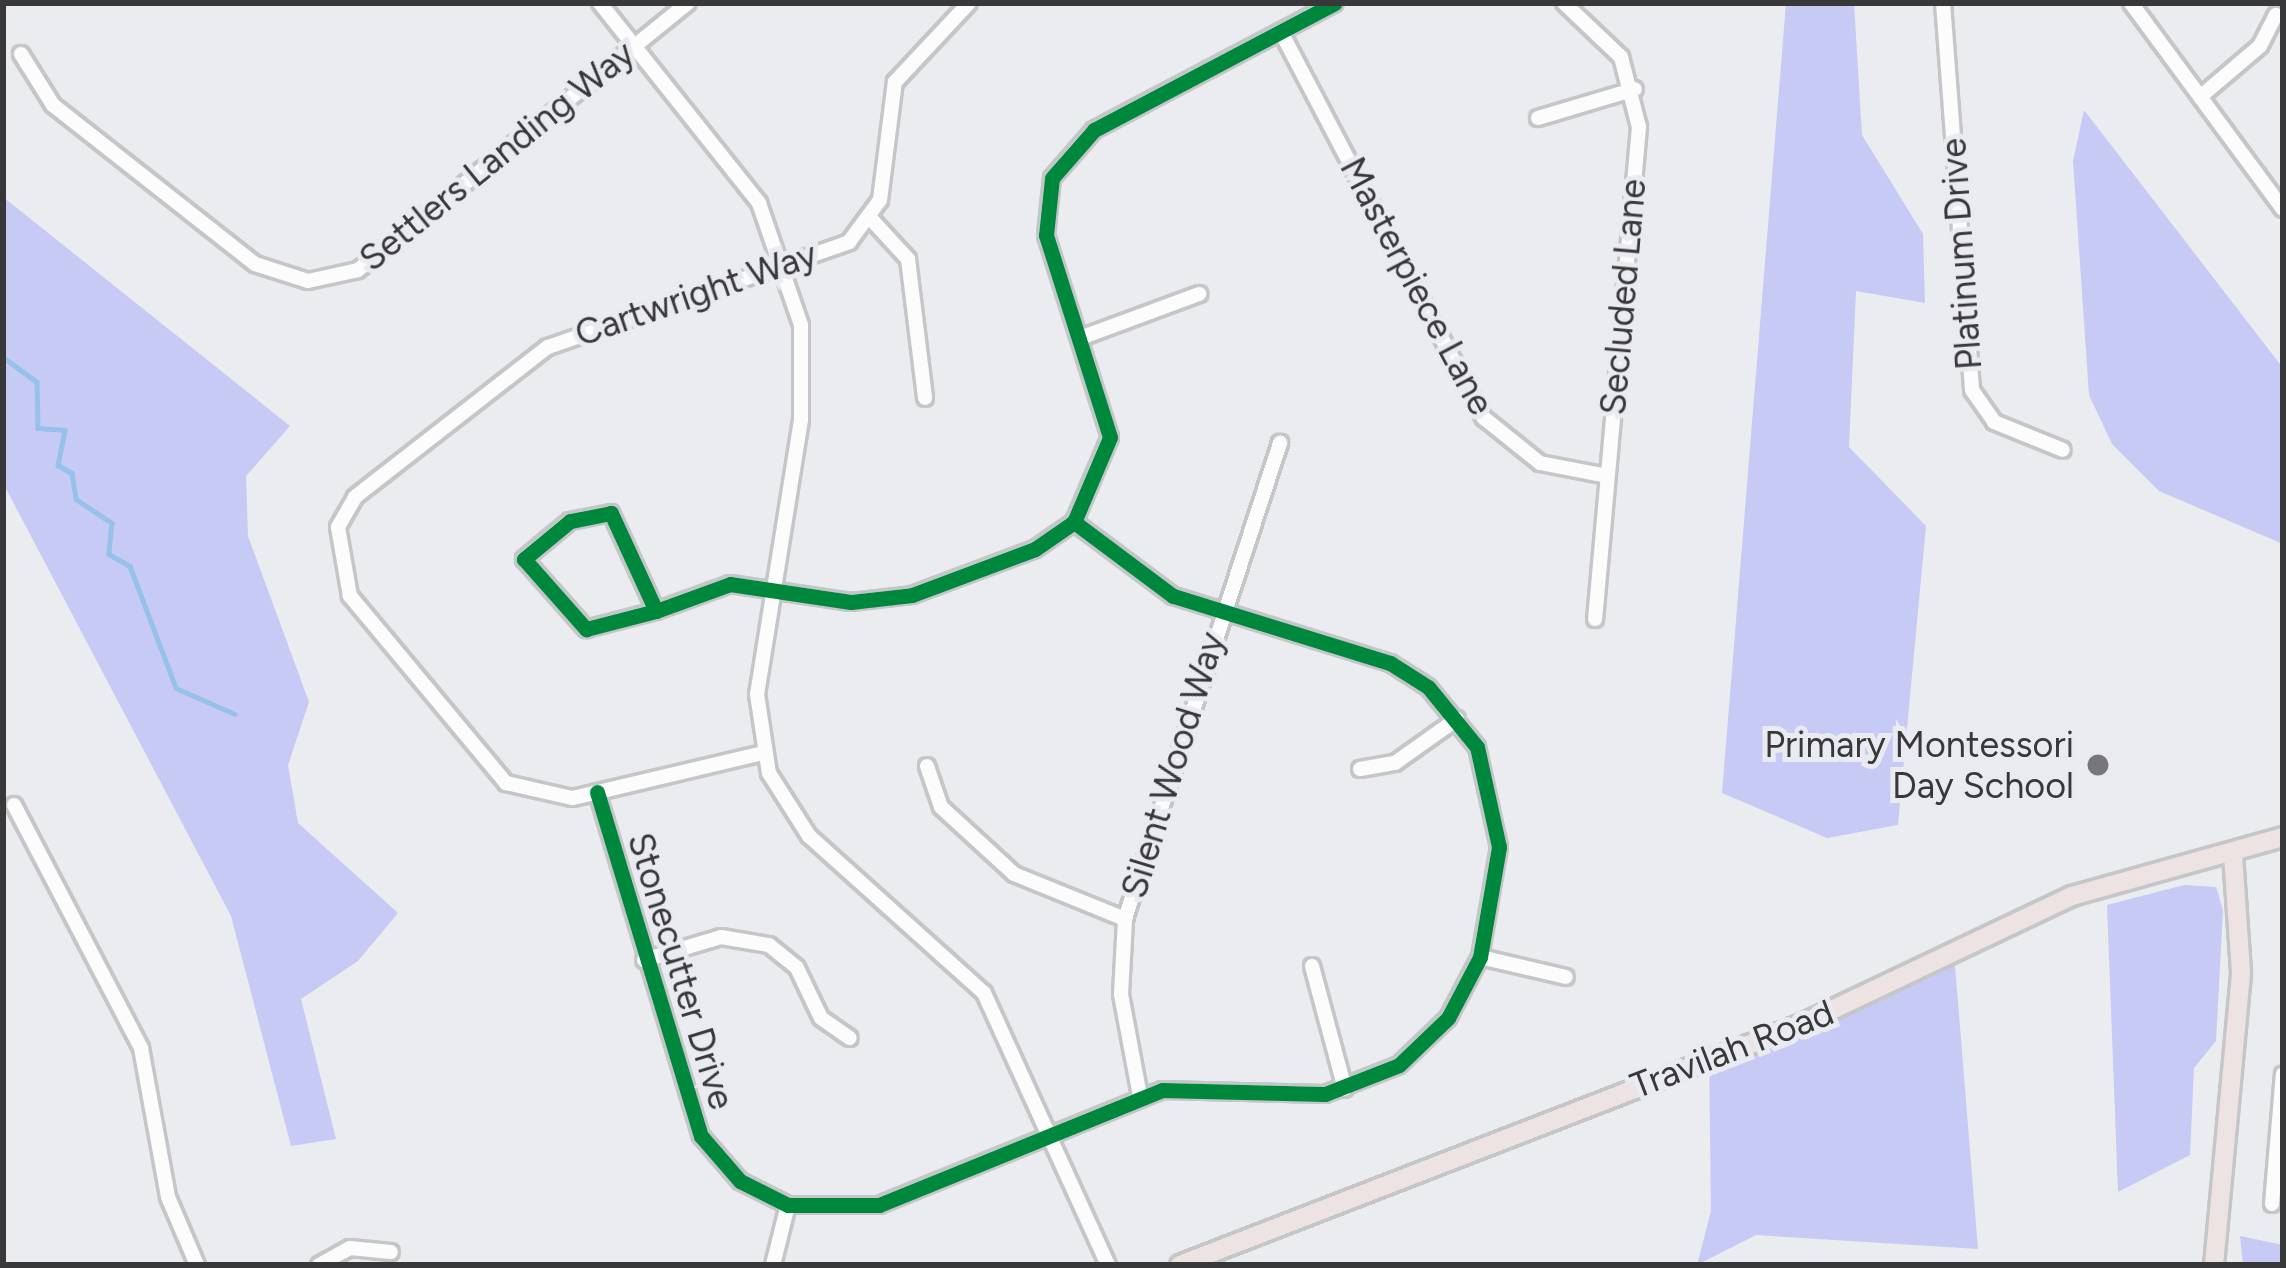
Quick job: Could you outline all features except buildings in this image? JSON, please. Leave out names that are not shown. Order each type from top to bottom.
[{"type":"main road","name":"Travilah Road","points":[[1180,1265],[1800,1025],[2060,901],[2283,837]]},
{"type":"main road","points":[[2214,1265],[2241,972],[2233,854]]},
{"type":"street","points":[[600,3],[736,165],[784,263],[804,382],[757,694],[763,752],[809,836],[984,994],[1108,1265]]},
{"type":"street","name":"Settlers Landing Way","points":[[21,54],[37,90],[71,120],[255,264],[308,281],[358,270],[688,3]]},
{"type":"street","points":[[925,398],[908,259],[872,220],[895,82],[969,3]]},
{"type":"street","points":[[656,611],[611,513],[570,521],[524,559],[573,626],[656,611],[730,584],[851,602],[912,596],[1035,549],[1074,522],[1110,436],[1083,337],[1046,235],[1060,166],[1094,130],[1335,3]]},
{"type":"street","points":[[1538,118],[1635,89],[1610,40],[1564,3]]},
{"type":"street","name":"Platinum Drive","points":[[1943,3],[1972,390],[1994,422],[2062,450]]},
{"type":"street","points":[[2132,3],[2283,208]]},
{"type":"street","points":[[2200,97],[2260,46],[2276,15]]},
{"type":"street","name":"Masterpiece Lane","points":[[1281,32],[1484,418],[1540,464],[1607,476]]},
{"type":"street","name":"Secluded Lane","points":[[1595,620],[1635,89]]},
{"type":"street","name":"Cartwright Way","points":[[763,752],[596,792],[538,798],[492,772],[350,596],[338,527],[355,497],[548,347],[849,242],[872,220]]},
{"type":"street","points":[[1083,337],[1199,294]]},
{"type":"street","name":"Silent Wood Way","points":[[1141,1096],[1121,994],[1125,919],[1221,610],[1280,443]]},
{"type":"street","points":[[1074,522],[1133,577],[1390,663],[1457,719],[1499,820],[1480,957],[1434,1036],[1346,1089],[1312,966]]},
{"type":"street","points":[[1360,769],[1395,763],[1457,719]]},
{"type":"street","points":[[927,766],[941,807],[1014,874],[1125,919]]},
{"type":"street","name":"Stonecutter Drive","points":[[596,792],[701,1136],[740,1181],[788,1205],[879,1205],[1141,1096],[1346,1089]]},
{"type":"street","points":[[14,806],[141,1048],[168,1197],[197,1265]]},
{"type":"street","points":[[644,960],[722,937],[769,945],[797,968],[821,1018],[850,1038]]},
{"type":"street","points":[[1480,957],[1565,977]]},
{"type":"street","points":[[2272,1204],[2283,1074]]},
{"type":"street","points":[[773,1265],[788,1205]]},
{"type":"street","points":[[320,1265],[350,1247],[391,1252]]},
{"type":"shaded area","points":[[1786,3],[1854,3],[1862,135],[1923,234],[1925,303],[1856,291],[1849,447],[1926,526],[1898,825],[1827,838],[1722,793]]},
{"type":"shaded area","points":[[2084,110],[2283,368],[2283,544],[2159,491],[2112,444],[2089,395],[2073,161]]},
{"type":"shaded area","points":[[3,197],[290,426],[246,476],[248,536],[309,702],[288,765],[298,823],[398,913],[358,961],[301,999],[336,1139],[291,1146],[231,916],[3,483]]},
{"type":"shaded area","points":[[2184,885],[2216,887],[2223,910],[2216,1041],[2194,1068],[2190,1155],[2118,1192],[2107,905]]},
{"type":"shaded area","points":[[1954,953],[1978,1249],[1756,1235],[1697,1265],[1711,1211],[1709,1056]]},
{"type":"shaded area","points":[[2240,1236],[2283,1245],[2283,1265],[2243,1265]]},
{"type":"waterway","points":[[3,357],[37,382],[38,428],[65,430],[58,465],[72,473],[76,499],[112,523],[109,554],[130,566],[176,688],[235,714]]},
{"type":"cycle path","points":[[656,611],[611,513],[570,521],[524,559],[586,629],[656,611],[730,584],[851,602],[912,595],[1035,549],[1074,522],[1110,437],[1046,235],[1052,178],[1094,130],[1335,3]]},
{"type":"cycle path","points":[[597,792],[701,1136],[740,1181],[788,1205],[879,1205],[1162,1090],[1325,1094],[1399,1065],[1448,1018],[1480,957],[1499,847],[1477,747],[1428,687],[1390,663],[1173,596],[1074,522]]},
{"type":"place","name":"Primary Montessori Day School","points":[[2098,765]]}]
